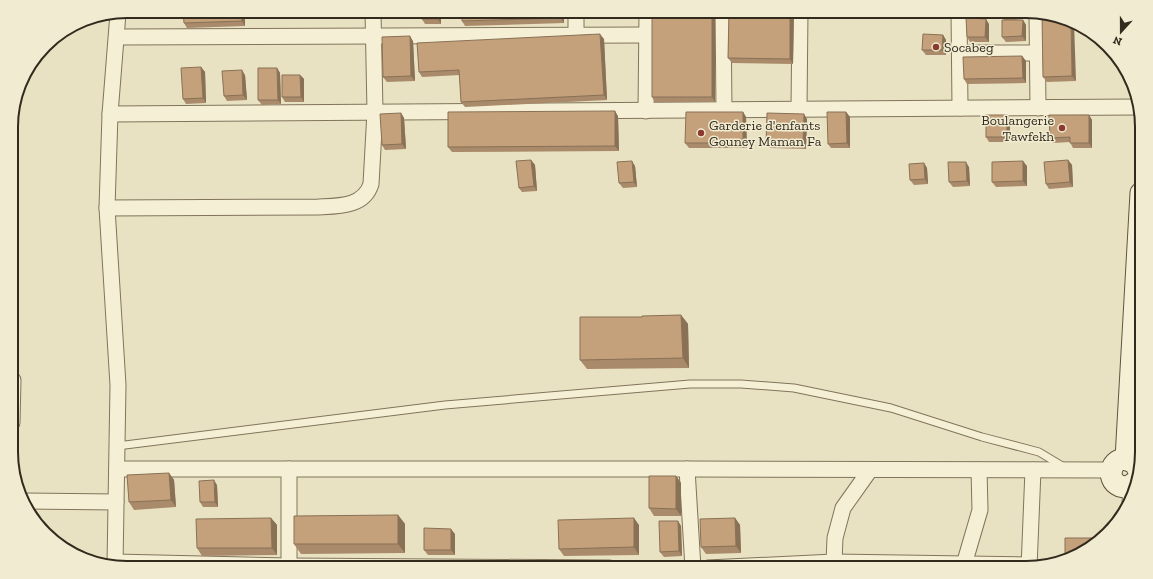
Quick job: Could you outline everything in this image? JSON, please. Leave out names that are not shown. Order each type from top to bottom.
[{"type":"street","points":[[115,560],[118,385],[107,208],[110,114],[118,18]]},
{"type":"street","points":[[107,208],[318,207],[347,205],[359,200],[369,191],[371,184],[375,112],[373,18]]},
{"type":"street","points":[[576,18],[576,35]]},
{"type":"street","points":[[646,110],[647,18]]},
{"type":"street","points":[[723,18],[724,110]]},
{"type":"street","points":[[799,109],[800,18]]},
{"type":"street","points":[[960,18],[960,108]]},
{"type":"street","points":[[1037,19],[1038,108]]},
{"type":"street","points":[[117,37],[647,35]]},
{"type":"street","points":[[960,53],[1038,53]]},
{"type":"street","points":[[110,114],[1133,107]]},
{"type":"street","points":[[117,468],[1069,470],[1128,479],[1135,338]]},
{"type":"street","points":[[289,469],[289,561]]},
{"type":"street","points":[[687,469],[693,561]]},
{"type":"street","points":[[834,561],[835,538],[844,508],[870,470]]},
{"type":"street","points":[[965,561],[980,510],[979,470]]},
{"type":"street","points":[[1029,561],[1033,470]]},
{"type":"street","points":[[30,501],[116,502]]},
{"type":"lane","points":[[117,446],[445,405],[690,384],[741,384],[794,388],[891,408],[982,437],[1038,452],[1069,470]]},
{"type":"building","points":[[184,18],[242,18],[242,21],[184,23]]},
{"type":"building","points":[[422,18],[438,18],[438,19]]},
{"type":"building","points":[[462,18],[561,18],[462,21]]},
{"type":"building","points":[[652,18],[712,18],[712,97],[652,97]]},
{"type":"building","points":[[729,18],[790,18],[790,59],[728,58]]},
{"type":"building","points":[[966,18],[986,19],[985,37],[967,37]]},
{"type":"building","points":[[1042,19],[1071,28],[1072,76],[1043,77]]},
{"type":"building","points":[[1002,20],[1023,20],[1022,36],[1002,37]]},
{"type":"building","points":[[600,34],[604,95],[461,102],[459,70],[419,72],[417,43]]},
{"type":"building","points":[[923,34],[943,35],[942,50],[922,50]]},
{"type":"building","points":[[410,36],[411,76],[383,77],[382,37]]},
{"type":"building","points":[[1022,56],[1023,78],[964,79],[963,57]]},
{"type":"building","points":[[201,67],[203,98],[183,99],[181,68]]},
{"type":"building","points":[[258,68],[277,68],[278,100],[258,100]]},
{"type":"building","points":[[242,70],[243,95],[224,96],[222,71]]},
{"type":"building","points":[[282,75],[300,75],[301,97],[282,97]]},
{"type":"building","points":[[615,111],[615,146],[448,147],[448,112]]},
{"type":"building","points":[[686,112],[743,112],[743,143],[685,143]]},
{"type":"building","points":[[827,112],[846,112],[847,143],[828,144]]},
{"type":"building","points":[[401,113],[402,144],[382,145],[380,114]]},
{"type":"building","points":[[767,113],[804,114],[803,144],[766,143]]},
{"type":"building","points":[[986,115],[1007,115],[1007,137],[986,137]]},
{"type":"building","points":[[1049,115],[1089,115],[1089,143],[1070,143],[1070,137],[1050,138]]},
{"type":"building","points":[[531,160],[534,186],[519,188],[516,161]]},
{"type":"building","points":[[1068,160],[1070,182],[1046,184],[1044,162]]},
{"type":"building","points":[[632,161],[634,182],[619,183],[617,162]]},
{"type":"building","points":[[1023,161],[1023,181],[992,182],[992,162]]},
{"type":"building","points":[[948,162],[966,162],[967,181],[949,182]]},
{"type":"building","points":[[924,163],[925,179],[910,180],[909,164]]},
{"type":"building","points":[[681,315],[683,358],[580,360],[580,317],[642,317]]},
{"type":"building","points":[[169,473],[171,500],[129,502],[127,475]]},
{"type":"building","points":[[649,476],[676,476],[676,509],[649,508]]},
{"type":"building","points":[[214,480],[215,502],[200,502],[199,481]]},
{"type":"building","points":[[398,515],[398,544],[294,544],[294,516]]},
{"type":"building","points":[[271,518],[272,548],[197,548],[196,519]]},
{"type":"building","points":[[634,518],[634,547],[559,549],[558,520]]},
{"type":"building","points":[[735,518],[736,546],[701,547],[700,519]]},
{"type":"building","points":[[659,521],[678,521],[679,551],[660,552]]},
{"type":"building","points":[[424,528],[451,529],[451,550],[424,550]]},
{"type":"building","points":[[1065,538],[1093,538],[1087,543],[1065,553]]},
{"type":"place","name":"Socabeg","points":[[936,47]]},
{"type":"place","name":"Boulangerie Tawfekh","points":[[1062,128]]},
{"type":"place","name":"Garderie d'enfants Gouney Maman Fa","points":[[701,133]]}]
